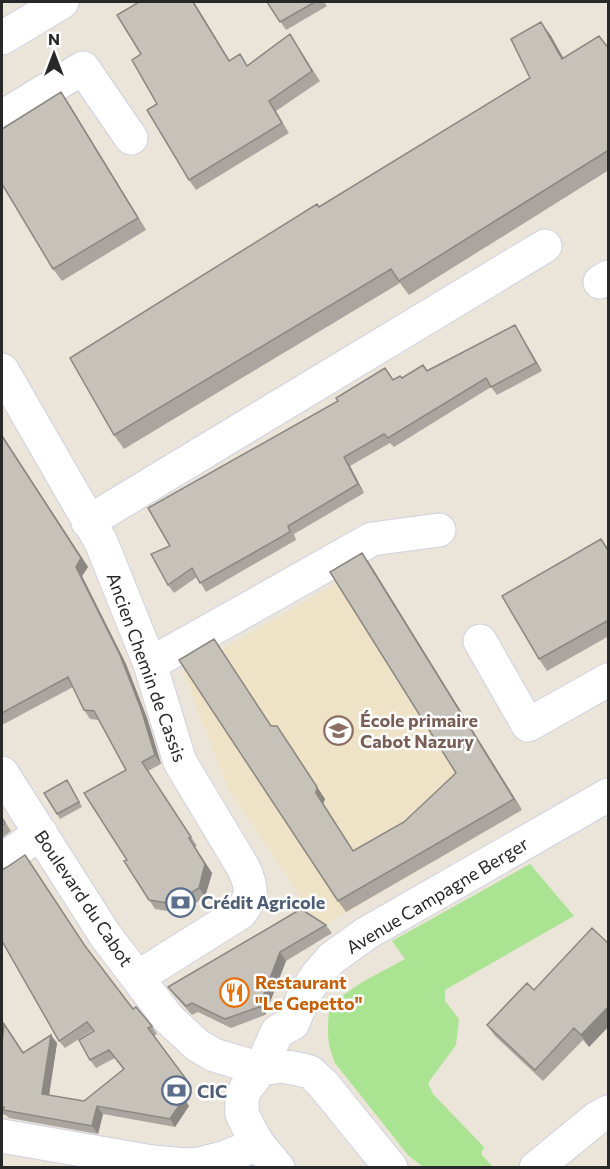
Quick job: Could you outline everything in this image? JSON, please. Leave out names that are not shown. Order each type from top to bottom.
[{"type":"street","points":[[2,38],[62,2]]},
{"type":"street","points":[[2,117],[83,68],[131,138]]},
{"type":"street","points":[[88,522],[545,246]]},
{"type":"street","name":"Ancien Chemin de Cassis","points":[[6,387],[101,542],[150,664],[180,762],[243,867],[250,884],[249,903],[240,913],[138,977]]},
{"type":"street","points":[[150,664],[372,539],[438,530]]},
{"type":"street","points":[[480,641],[528,725],[609,680]]},
{"type":"street","name":"Boulevard du Cabot","points":[[2,772],[105,934],[168,1018],[197,1045],[214,1055],[261,1069],[281,1066],[310,1072]]},
{"type":"street","name":"Avenue Campagne Berger","points":[[242,1098],[246,1088],[261,1069],[277,1032],[293,1023],[304,995],[318,974],[341,952],[367,933],[609,795]]},
{"type":"street","points":[[2,860],[41,833]]},
{"type":"street","points":[[293,1023],[303,1040],[310,1072],[323,1084],[391,1167]]},
{"type":"street","name":"Boulevard du Cabot","points":[[197,1045],[208,1067],[231,1091],[242,1098]]},
{"type":"street","points":[[2,1136],[152,1162],[185,1165],[224,1158],[268,1156],[243,1114],[242,1098]]},
{"type":"street","points":[[536,1167],[597,1118],[609,1112]]},
{"type":"shaded area","name":"École primaire Cabot Nazury","points":[[370,564],[522,810],[322,927],[308,917],[312,914],[228,788],[183,672]]},
{"type":"green space","points":[[530,864],[574,916],[445,990],[445,1001],[459,1019],[456,1045],[428,1083],[433,1094],[484,1147],[481,1154],[493,1167],[423,1167],[408,1155],[335,1063],[328,1034],[330,1004],[364,981],[405,959],[392,941]]},
{"type":"building","points":[[139,2],[193,2],[229,61],[240,54],[247,66],[290,34],[312,71],[269,101],[282,123],[189,180],[147,110],[157,104],[132,60],[141,54],[117,15]]},
{"type":"building","points":[[267,2],[315,2],[280,22]]},
{"type":"building","points":[[541,22],[562,59],[599,36],[609,49],[609,150],[399,281],[391,269],[114,435],[70,358],[317,204],[319,207],[530,78],[511,39]]},
{"type":"building","points":[[61,92],[138,218],[53,269],[2,184],[2,129]]},
{"type":"building","points":[[515,325],[536,363],[491,387],[486,378],[388,438],[384,434],[344,457],[358,484],[288,526],[290,532],[200,583],[192,568],[168,585],[151,554],[170,546],[148,508],[338,401],[336,398],[385,368],[393,380],[400,376],[402,378],[423,365],[427,371]]},
{"type":"building","points":[[2,436],[81,558],[76,567],[120,655],[141,709],[155,755],[142,762],[191,837],[189,838],[205,864],[199,888],[174,904],[149,900],[124,861],[127,860],[84,793],[126,770],[94,711],[84,710],[68,677],[2,713]]},
{"type":"building","points":[[601,539],[609,552],[609,620],[539,659],[502,596]]},
{"type":"building","points":[[362,553],[514,799],[338,901],[179,660],[214,639],[271,726],[277,726],[317,787],[316,793],[353,851],[404,822],[456,773],[330,572]]},
{"type":"building","points":[[67,780],[79,802],[57,814],[44,793]]},
{"type":"building","points":[[25,855],[85,946],[133,1009],[136,1007],[152,1026],[148,1028],[186,1079],[176,1087],[184,1098],[170,1119],[97,1106],[92,1126],[3,1110],[4,1024],[23,1053],[51,1035],[42,1094],[84,1101],[124,1069],[109,1050],[90,1060],[79,1040],[94,1031],[87,1022],[59,1041],[2,941],[2,870]]},
{"type":"building","points":[[301,909],[326,925],[280,952],[259,1007],[225,1019],[192,1003],[186,1006],[168,987]]},
{"type":"building","points":[[592,928],[609,944],[609,1006],[581,1035],[574,1028],[535,1070],[487,1025],[527,983],[534,990]]},
{"type":"place","name":"École primaire Cabot Nazury","points":[[339,730]]},
{"type":"place","name":"Crédit Agricole","points":[[180,902]]},
{"type":"place","name":"Restaurant \"Le Gepetto\"","points":[[234,992]]},
{"type":"place","name":"CIC","points":[[176,1091]]}]
